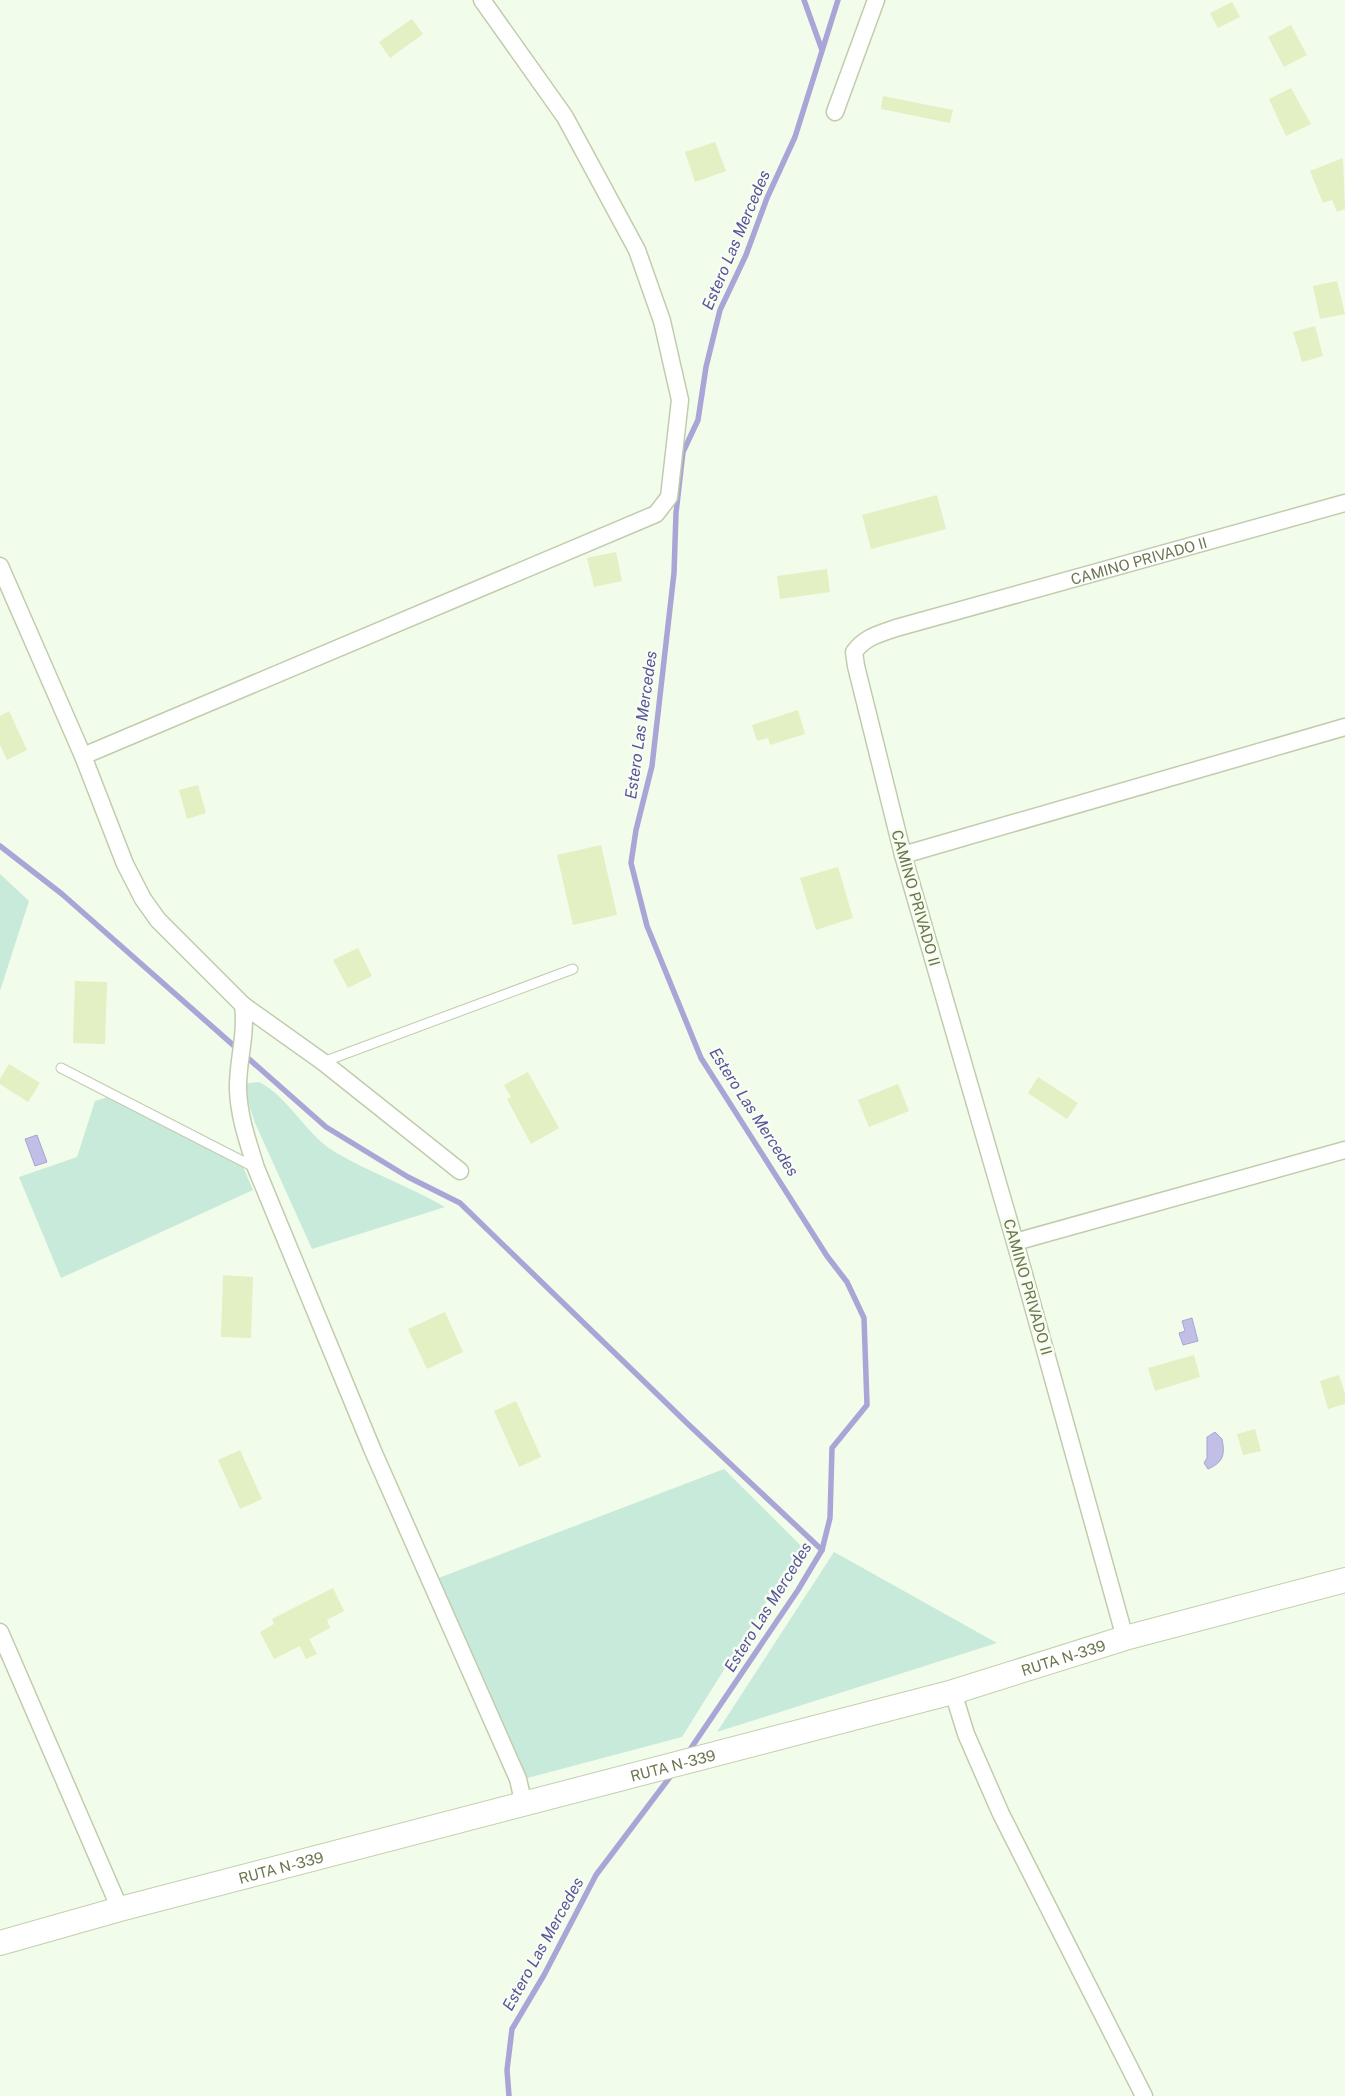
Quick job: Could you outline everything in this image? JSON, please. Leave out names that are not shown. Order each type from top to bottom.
[{"type":"street","points":[[83,756],[656,514],[669,497],[680,400],[662,321],[637,250],[565,116],[482,0]]},
{"type":"street","points":[[835,112],[876,0]]},
{"type":"street","name":"CAMINO PRIVADO II","points":[[1124,1638],[1015,1242],[903,855],[854,652],[861,643],[870,637],[906,625],[1345,503]]},
{"type":"street","points":[[0,566],[83,756],[125,864],[143,899],[158,920],[244,1005],[323,1062],[460,1171]]},
{"type":"street","points":[[903,855],[1345,727]]},
{"type":"street","points":[[244,1005],[246,1025],[238,1088],[243,1127],[256,1168],[373,1451],[518,1779],[524,1805]]},
{"type":"street","points":[[1015,1242],[1345,1150]]},
{"type":"street","name":"RUTA N-339","points":[[0,1943],[120,1909],[953,1692],[1124,1638],[1345,1580]]},
{"type":"street","points":[[0,1632],[120,1909]]},
{"type":"street","points":[[953,1692],[966,1734],[1001,1814],[1144,2096]]},
{"type":"lane","points":[[323,1062],[574,970]]},
{"type":"lane","points":[[61,1068],[256,1168]]},
{"type":"green space","points":[[0,874],[29,901],[0,991]]},
{"type":"green space","points":[[259,1082],[280,1097],[315,1136],[335,1152],[445,1207],[312,1249],[255,1123],[242,1084]]},
{"type":"green space","points":[[121,1093],[238,1155],[253,1190],[61,1278],[19,1177],[77,1157],[95,1101]]},
{"type":"green space","points":[[724,1469],[801,1546],[682,1737],[520,1780],[436,1579]]},
{"type":"green space","points":[[834,1552],[997,1643],[717,1732]]},
{"type":"water","points":[[37,1135],[47,1162],[35,1166],[25,1139]]},
{"type":"water","points":[[1192,1318],[1198,1341],[1183,1345],[1179,1333],[1185,1331],[1182,1321]]},
{"type":"water","points":[[1215,1432],[1222,1439],[1223,1453],[1220,1460],[1208,1469],[1204,1463],[1207,1458],[1207,1437]]},
{"type":"building","points":[[1232,2],[1240,17],[1218,28],[1210,13]]},
{"type":"building","points":[[412,19],[423,34],[390,58],[379,42]]},
{"type":"building","points":[[1291,25],[1307,55],[1284,67],[1268,37]]},
{"type":"building","points":[[1291,88],[1311,124],[1286,136],[1269,99]]},
{"type":"building","points":[[883,96],[953,110],[950,123],[881,109]]},
{"type":"building","points":[[715,142],[726,171],[695,182],[685,152]]},
{"type":"building","points":[[1343,158],[1345,209],[1337,212],[1332,200],[1323,203],[1310,171]]},
{"type":"building","points":[[1337,281],[1345,314],[1320,319],[1313,286]]},
{"type":"building","points":[[1315,326],[1323,356],[1302,362],[1293,332]]},
{"type":"building","points":[[937,495],[946,529],[871,549],[862,515]]},
{"type":"building","points":[[616,552],[622,581],[594,587],[587,558]]},
{"type":"building","points":[[827,569],[830,592],[780,599],[777,576]]},
{"type":"building","points":[[798,710],[805,734],[770,745],[768,738],[757,741],[752,725]]},
{"type":"building","points":[[9,711],[27,750],[7,760],[0,745],[0,716]]},
{"type":"building","points":[[198,785],[206,813],[187,819],[179,790]]},
{"type":"building","points":[[601,845],[617,915],[573,925],[557,855]]},
{"type":"building","points":[[838,867],[853,918],[816,930],[800,878]]},
{"type":"building","points":[[358,948],[372,976],[348,988],[333,960]]},
{"type":"building","points":[[75,981],[107,982],[105,1044],[73,1043]]},
{"type":"building","points":[[9,1064],[40,1083],[28,1102],[0,1084],[0,1079]]},
{"type":"building","points":[[528,1072],[559,1128],[531,1144],[507,1099],[511,1097],[504,1085]]},
{"type":"building","points":[[1038,1077],[1078,1103],[1067,1119],[1028,1093]]},
{"type":"building","points":[[898,1084],[909,1111],[869,1127],[858,1100]]},
{"type":"building","points":[[223,1275],[253,1277],[251,1338],[221,1337]]},
{"type":"building","points":[[445,1312],[463,1352],[427,1369],[408,1329]]},
{"type":"building","points":[[1194,1355],[1200,1377],[1155,1391],[1148,1368]]},
{"type":"building","points":[[1339,1375],[1345,1394],[1345,1404],[1328,1409],[1320,1381]]},
{"type":"building","points":[[516,1401],[541,1457],[519,1467],[494,1411]]},
{"type":"building","points":[[1255,1429],[1261,1451],[1243,1455],[1237,1434]]},
{"type":"building","points":[[240,1450],[262,1499],[240,1509],[218,1460]]},
{"type":"building","points":[[333,1588],[344,1611],[327,1620],[330,1628],[309,1639],[317,1654],[306,1659],[300,1646],[274,1659],[260,1632],[274,1624],[272,1619]]},
{"type":"waterway","points":[[804,0],[822,50]]},
{"type":"waterway","name":"Estero Las Mercedes","points":[[687,1754],[798,1590],[822,1550],[830,1518],[832,1448],[867,1405],[864,1318],[847,1282],[827,1256],[701,1058],[647,926],[631,863],[636,830],[652,766],[674,573],[676,513],[683,452],[698,420],[706,367],[720,310],[746,255],[767,198],[795,137],[838,0]]},
{"type":"waterway","points":[[0,846],[62,894],[326,1127],[408,1177],[460,1203],[689,1425],[822,1550]]},
{"type":"waterway","name":"Estero Las Mercedes","points":[[509,2096],[507,2070],[512,2029],[544,1975],[596,1875],[673,1773]]}]
